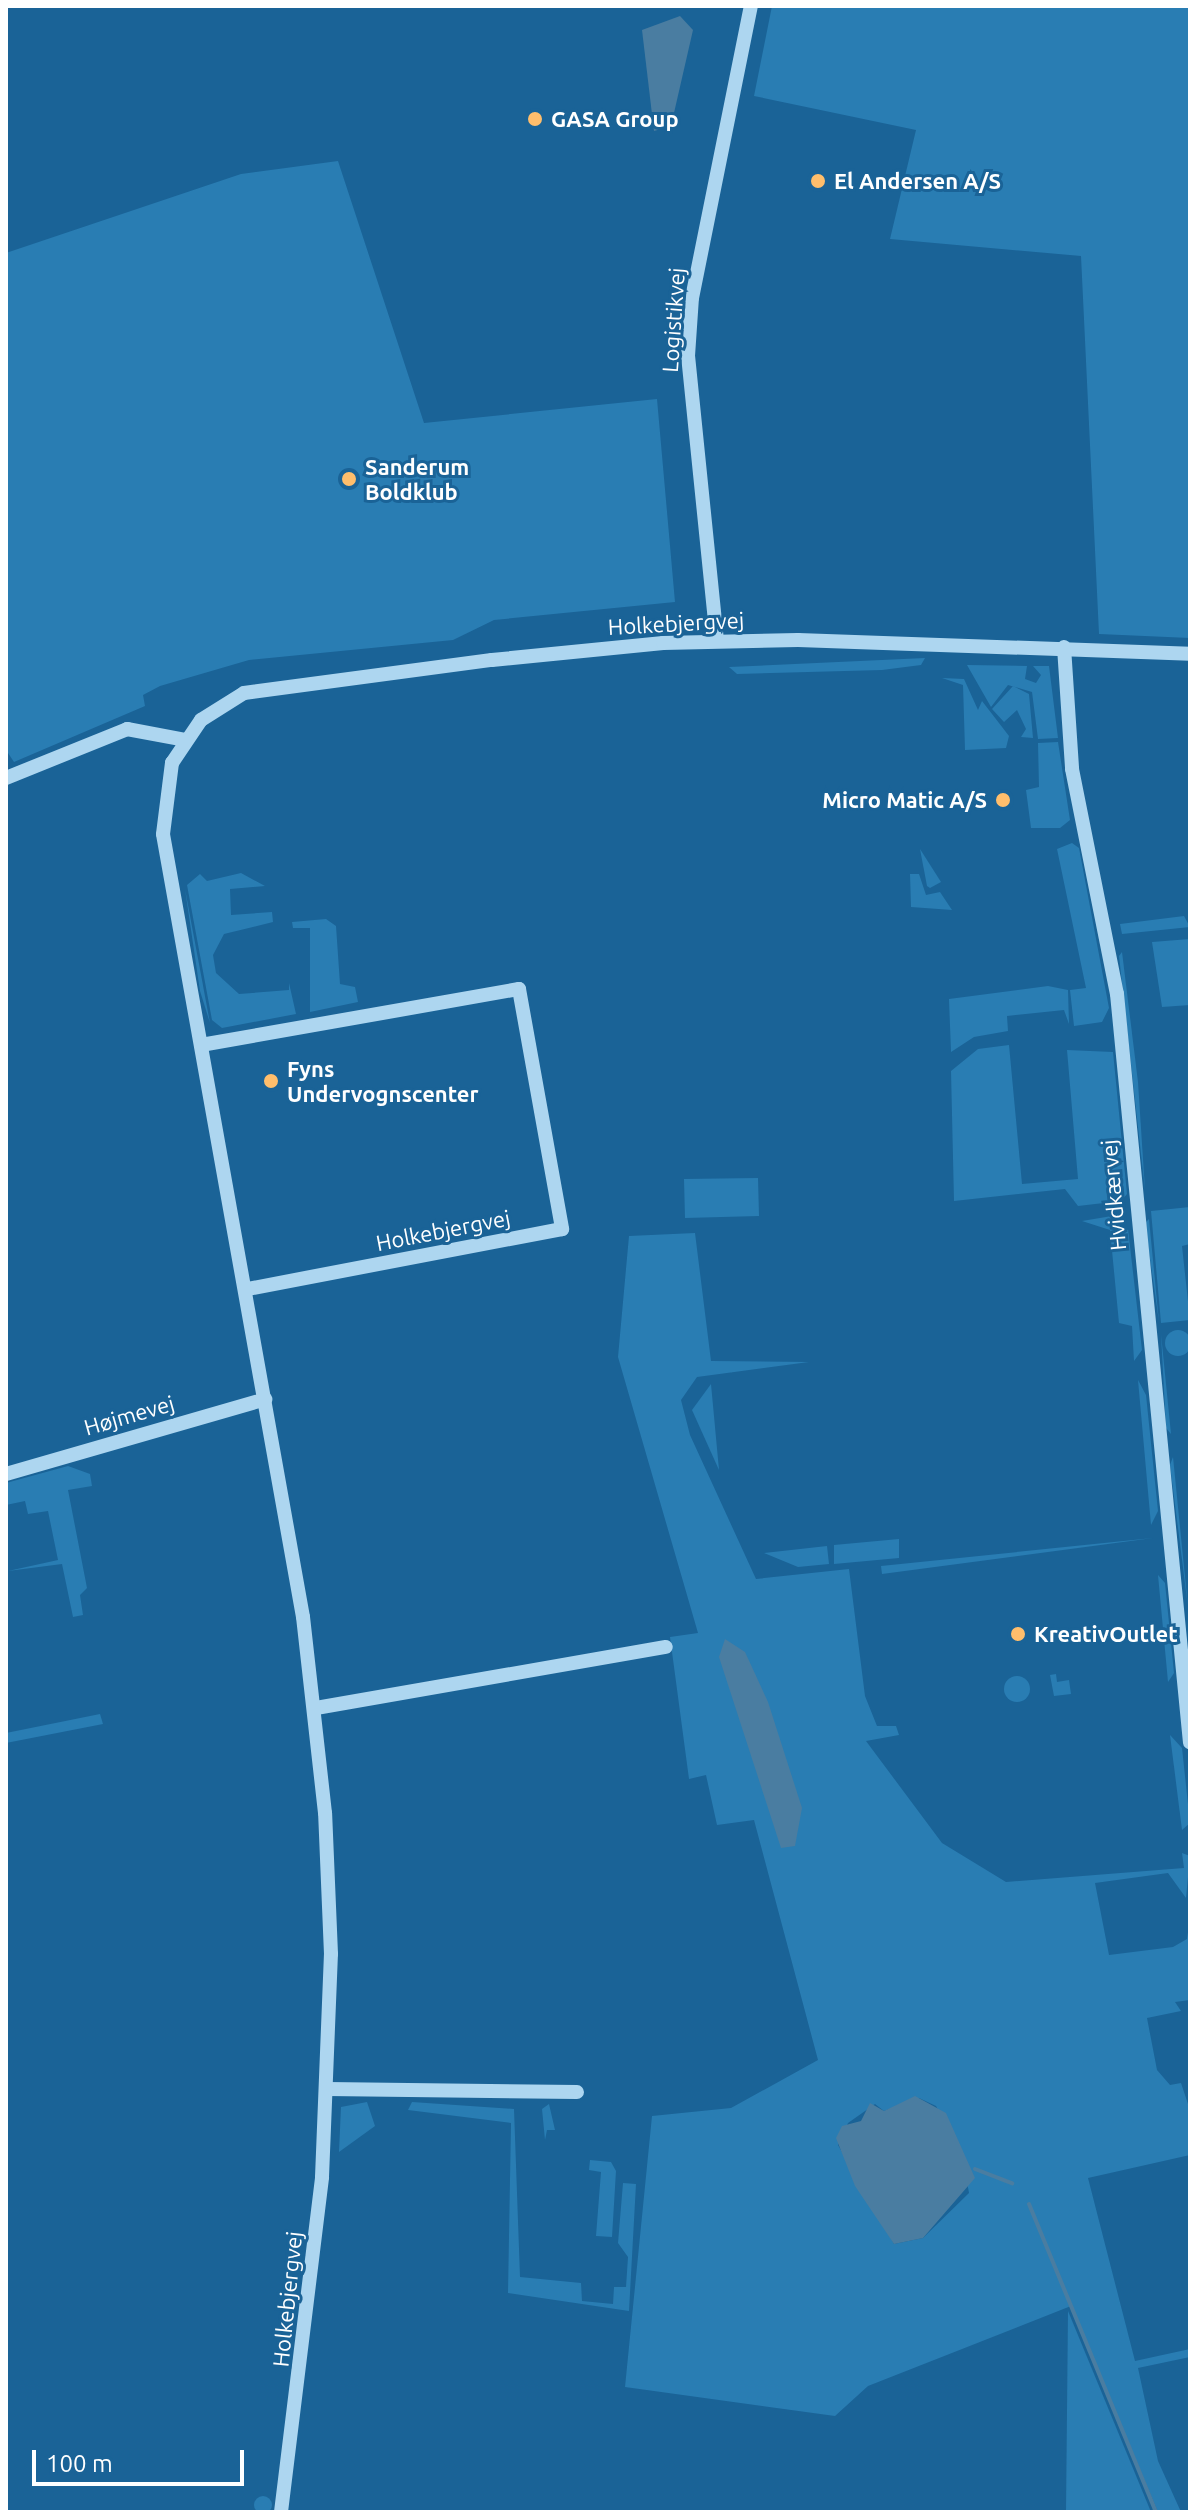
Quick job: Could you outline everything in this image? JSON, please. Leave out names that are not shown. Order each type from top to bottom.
[{"type":"street","name":"Logistikvej","points":[[717,641],[688,356],[692,298],[751,6]]},
{"type":"street","name":"Holkebjergvej","points":[[281,2512],[308,2328],[327,2089],[331,1954],[316,1708],[162,817],[168,774],[185,740],[221,705],[256,689],[717,641],[1064,647],[1190,654]]},
{"type":"street","name":"Hvidkærvej","points":[[1064,647],[1072,769],[1117,994],[1190,1742]]},
{"type":"street","points":[[6,778],[127,729],[185,740]]},
{"type":"street","name":"Holkebjergvej","points":[[201,1045],[519,989],[562,1229],[246,1289]]},
{"type":"street","name":"Højmevej","points":[[6,1474],[265,1399]]},
{"type":"street","points":[[316,1708],[666,1647]]},
{"type":"street","points":[[327,2089],[577,2092]]},
{"type":"shaded area","points":[[772,6],[1190,6],[1190,638],[1099,634],[1081,256],[890,239],[916,130],[754,96]]},
{"type":"shaded area","points":[[680,16],[693,30],[671,126],[654,131],[642,30]]},
{"type":"shaded area","name":"Sanderum Boldklub","points":[[338,161],[424,423],[657,399],[675,602],[494,620],[453,640],[249,660],[160,686],[143,695],[145,706],[14,762],[6,750],[6,253],[241,174]]},
{"type":"shaded area","points":[[925,658],[921,665],[882,670],[737,674],[729,667]]},
{"type":"shaded area","points":[[967,665],[1027,666],[1025,679],[1036,683],[1041,675],[1033,666],[1049,666],[1058,738],[1038,739],[1032,692],[1008,685],[991,707]]},
{"type":"shaded area","points":[[942,678],[964,679],[978,710],[982,701],[1009,736],[1006,748],[965,750],[963,685]]},
{"type":"shaded area","points":[[1013,686],[1029,694],[1033,738],[1021,737],[1026,729],[1017,710],[1004,722],[992,709]]},
{"type":"shaded area","points":[[1058,742],[1070,820],[1060,828],[1031,828],[1026,790],[1039,787],[1038,743]]},
{"type":"shaded area","points":[[1072,843],[1079,848],[1109,1008],[1102,1022],[1074,1026],[1070,990],[1086,988],[1057,849]]},
{"type":"shaded area","points":[[920,849],[941,882],[930,888],[927,886]]},
{"type":"shaded area","points":[[241,873],[265,886],[230,889],[231,915],[272,912],[273,922],[224,934],[213,955],[216,973],[239,994],[289,990],[289,983],[296,1014],[222,1028],[212,1020],[187,885],[200,874],[207,881]]},
{"type":"shaded area","points":[[910,874],[919,874],[926,895],[940,892],[952,910],[911,907]]},
{"type":"shaded area","points":[[185,889],[210,1023],[200,991]]},
{"type":"shaded area","points":[[1184,916],[1190,927],[1122,934],[1120,924]]},
{"type":"shaded area","points":[[326,919],[336,926],[340,984],[355,987],[358,1002],[310,1012],[310,928],[293,928],[292,922]]},
{"type":"shaded area","points":[[1190,939],[1190,1005],[1162,1007],[1152,942]]},
{"type":"shaded area","points":[[1122,952],[1138,1082],[1145,1190],[1119,956]]},
{"type":"shaded area","points":[[1048,986],[1068,990],[1069,1024],[1064,1010],[1007,1016],[1008,1031],[974,1037],[951,1052],[949,999]]},
{"type":"shaded area","points":[[1009,1045],[1022,1184],[1078,1179],[1067,1050],[1113,1052],[1127,1194],[1121,1201],[1078,1206],[1065,1189],[954,1201],[951,1071],[978,1049]]},
{"type":"shaded area","points":[[758,1178],[759,1216],[685,1218],[684,1179]]},
{"type":"shaded area","points":[[1190,1207],[1190,1244],[1182,1246],[1190,1320],[1161,1323],[1151,1211]]},
{"type":"shaded area","points":[[1112,1216],[1128,1229],[1142,1350],[1134,1361],[1132,1326],[1119,1323],[1110,1230],[1082,1221]]},
{"type":"shaded area","points":[[1149,1219],[1159,1322],[1145,1223]]},
{"type":"shaded area","points":[[695,1233],[711,1361],[809,1362],[697,1377],[681,1400],[690,1435],[756,1579],[849,1569],[865,1696],[877,1726],[896,1726],[899,1735],[866,1741],[942,1843],[1006,1882],[1184,1868],[1182,1853],[1190,1856],[1186,1898],[1168,1873],[1095,1883],[1109,1955],[1173,1947],[1187,1939],[1190,1918],[1190,2000],[1175,2002],[1181,2011],[1147,2018],[1157,2070],[1170,2085],[1181,2083],[1190,2110],[1190,2155],[1088,2178],[1135,2361],[1190,2349],[1190,2357],[1138,2368],[1158,2461],[1181,2512],[1158,2512],[1071,2306],[868,2386],[835,2416],[625,2387],[652,2116],[731,2108],[818,2060],[754,1820],[717,1825],[706,1775],[689,1779],[670,1637],[698,1633],[618,1357],[629,1236]],"holes":[[[919,2098],[936,2106],[962,2153],[969,2193],[923,2238],[894,2244],[838,2145],[848,2123],[875,2104],[884,2111]]]},
{"type":"shaded area","points":[[1178,1330],[1187,1334],[1191,1343],[1187,1352],[1178,1356],[1169,1352],[1165,1343],[1169,1334]]},
{"type":"shaded area","points":[[1161,1334],[1171,1434],[1166,1428]]},
{"type":"shaded area","points":[[1138,1380],[1146,1395],[1158,1511],[1151,1525]]},
{"type":"shaded area","points":[[711,1384],[719,1470],[692,1410]]},
{"type":"shaded area","points":[[1173,1457],[1188,1607],[1170,1465]]},
{"type":"shaded area","points":[[68,1466],[90,1474],[92,1486],[68,1490],[87,1588],[80,1595],[83,1615],[73,1617],[62,1564],[8,1571],[58,1560],[48,1511],[28,1514],[25,1501],[6,1505],[6,1483]]},
{"type":"shaded area","points":[[1153,1538],[882,1574],[881,1566]]},
{"type":"shaded area","points":[[899,1539],[899,1558],[834,1564],[834,1545]]},
{"type":"shaded area","points":[[827,1546],[829,1564],[798,1567],[764,1553]]},
{"type":"shaded area","points":[[1158,1575],[1165,1583],[1174,1673],[1168,1682]]},
{"type":"shaded area","points":[[725,1639],[745,1652],[768,1702],[802,1808],[795,1846],[781,1848],[719,1657]]},
{"type":"shaded area","points":[[1056,1674],[1057,1682],[1069,1680],[1071,1694],[1054,1696],[1050,1675]]},
{"type":"shaded area","points":[[1017,1676],[1026,1680],[1030,1689],[1026,1698],[1017,1702],[1008,1698],[1004,1689],[1008,1680]]},
{"type":"shaded area","points":[[100,1714],[103,1724],[6,1743],[6,1733]]},
{"type":"shaded area","points":[[1170,1735],[1182,1748],[1190,1823],[1182,1830]]},
{"type":"shaded area","points":[[915,2096],[946,2113],[975,2178],[923,2238],[894,2244],[855,2186],[836,2138],[842,2126],[861,2121],[870,2103],[884,2111]]},
{"type":"shaded area","points":[[367,2102],[375,2126],[339,2152],[341,2107]]},
{"type":"shaded area","points":[[412,2102],[514,2109],[520,2277],[581,2283],[582,2301],[613,2304],[614,2287],[626,2287],[628,2257],[618,2243],[623,2183],[636,2184],[629,2311],[508,2293],[511,2123],[408,2110]]},
{"type":"shaded area","points":[[549,2104],[555,2130],[547,2130],[545,2140],[542,2109]]},
{"type":"shaded area","points":[[590,2160],[611,2162],[616,2171],[612,2237],[596,2236],[601,2172],[589,2170]]},
{"type":"shaded area","points":[[1068,2311],[1151,2512],[1066,2512]]},
{"type":"shaded area","points":[[263,2496],[272,2505],[263,2514],[254,2505]]},
{"type":"waterway","points":[[975,2169],[1012,2183]]},
{"type":"waterway","points":[[1029,2204],[1156,2512]]},
{"type":"place","name":"GASA Group","points":[[535,119]]},
{"type":"place","name":"El Andersen A/S","points":[[818,181]]},
{"type":"place","name":"Sanderum Boldklub","points":[[349,479]]},
{"type":"place","name":"Micro Matic A/S","points":[[1003,800]]},
{"type":"place","name":"Fyns Undervognscenter","points":[[271,1081]]},
{"type":"place","name":"KreativOutlet","points":[[1018,1634]]}]
